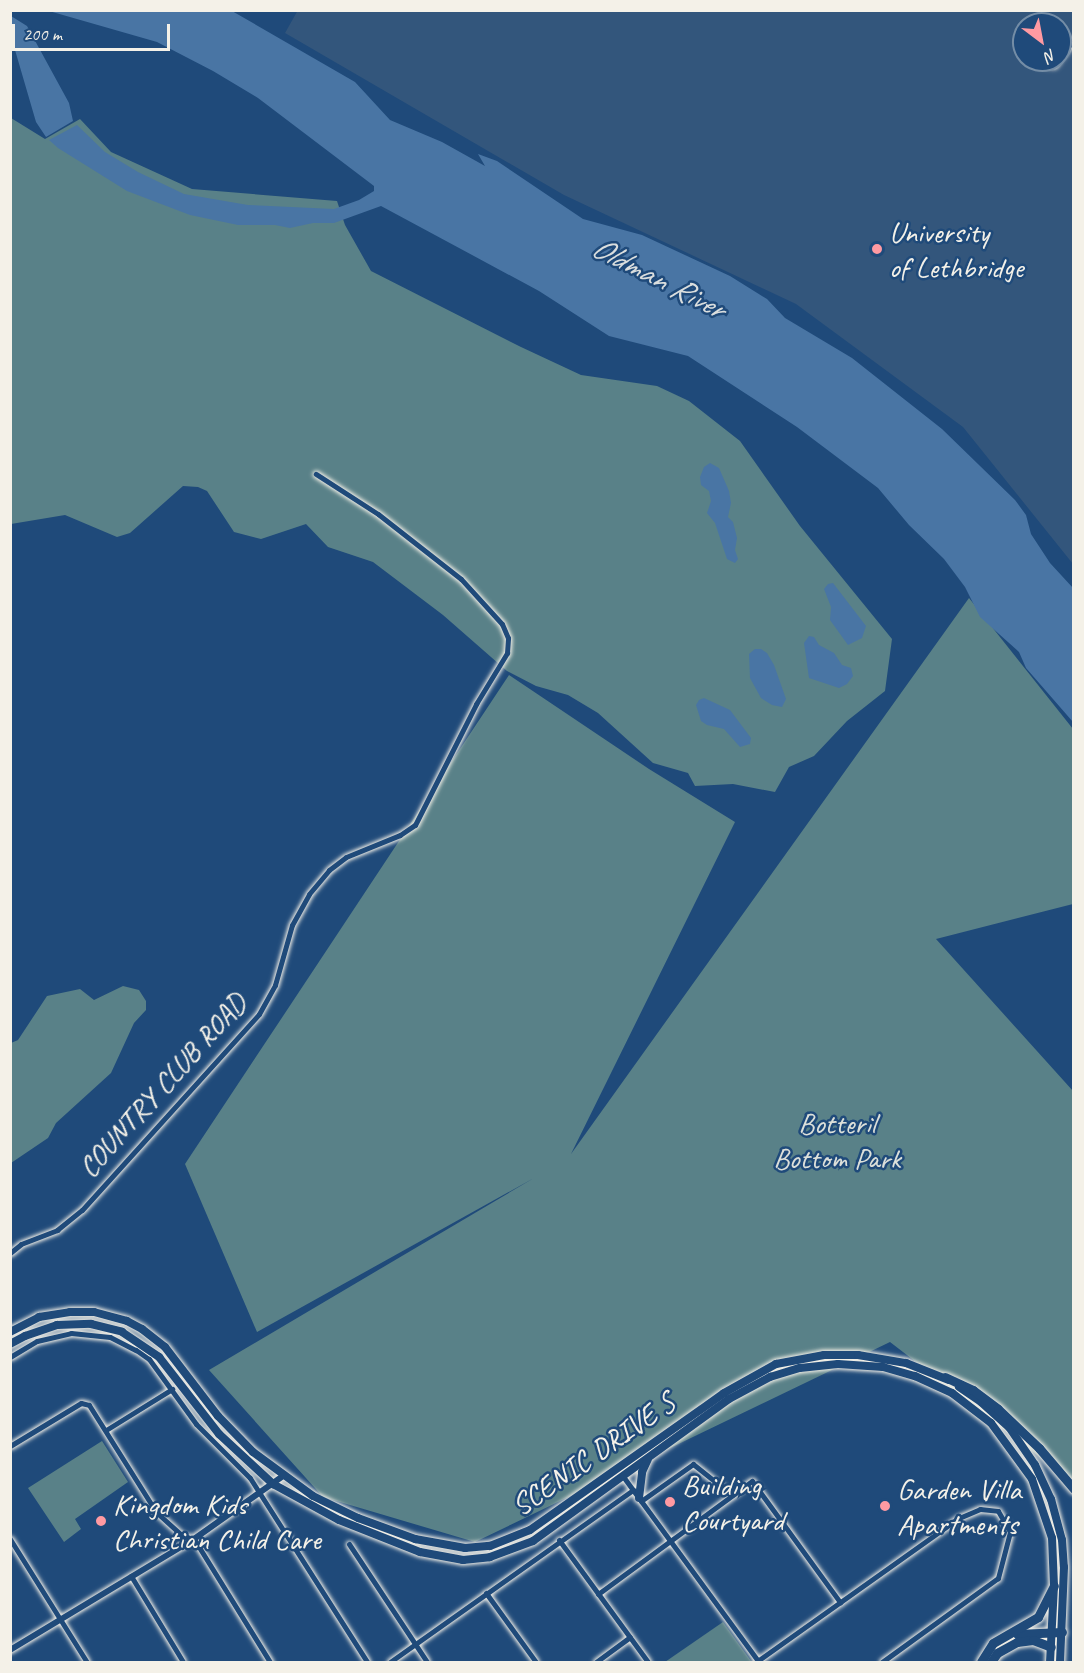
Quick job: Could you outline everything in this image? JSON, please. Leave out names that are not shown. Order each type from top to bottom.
[{"type":"highway","points":[[945,1377],[973,1390],[998,1409],[1039,1448],[1074,1489]]},
{"type":"highway","points":[[981,1662],[993,1643],[1038,1617],[1054,1586]]},
{"type":"highway","points":[[1008,1634],[1056,1632]]},
{"type":"highway","points":[[991,1662],[997,1653],[1017,1642],[1033,1640],[1051,1647]]},
{"type":"main road","name":"SCENIC DRIVE S","points":[[10,1332],[39,1317],[70,1312],[109,1315],[142,1329],[177,1359],[231,1431],[284,1476],[313,1496],[358,1518],[415,1539],[442,1546],[465,1548],[490,1546],[530,1530],[724,1393],[776,1364],[824,1355],[858,1355],[906,1363],[945,1377],[981,1402],[1008,1427],[1045,1482],[1062,1540],[1065,1588],[1051,1647],[1050,1662]]},
{"type":"main road","name":"SCENIC DRIVE S","points":[[10,1344],[57,1325],[91,1324],[122,1332],[159,1357],[225,1441],[273,1484],[339,1520],[420,1552],[463,1560],[490,1557],[521,1548],[555,1527],[729,1399],[756,1383],[784,1372],[821,1365],[864,1364],[915,1376],[942,1387],[972,1407],[991,1423],[1021,1460],[1043,1507],[1052,1538],[1056,1632],[1060,1662]]},
{"type":"main road","points":[[640,1499],[642,1472],[649,1458]]},
{"type":"street","name":"COUNTRY CLUB ROAD","points":[[10,1254],[21,1244],[57,1230],[82,1210],[259,1014],[275,985],[292,924],[309,894],[329,870],[346,857],[400,835],[420,819],[476,704],[507,653],[508,638],[502,624],[461,579],[378,514],[316,474]]},
{"type":"street","points":[[10,1357],[37,1341],[71,1333],[110,1337],[149,1359],[196,1424],[250,1478],[367,1662]]},
{"type":"street","points":[[106,1430],[172,1389]]},
{"type":"street","points":[[10,1446],[81,1403],[91,1407],[156,1512],[183,1536],[194,1539],[270,1662]]},
{"type":"street","points":[[640,1499],[693,1464],[732,1495]]},
{"type":"street","points":[[618,1468],[758,1662],[928,1538],[963,1516],[984,1508],[998,1511],[1010,1528],[1003,1567],[994,1583],[882,1662]]},
{"type":"street","points":[[10,1650],[194,1539],[284,1476]]},
{"type":"street","points":[[598,1594],[752,1481],[840,1602]]},
{"type":"street","points":[[390,1662],[559,1540],[633,1490]]},
{"type":"street","points":[[10,1539],[87,1662]]},
{"type":"street","points":[[559,1540],[648,1662]]},
{"type":"street","points":[[349,1544],[427,1662]]},
{"type":"street","points":[[131,1576],[183,1662]]},
{"type":"street","points":[[486,1593],[536,1662]]},
{"type":"street","points":[[596,1662],[630,1637]]},
{"type":"shaded area","name":"University of Lethbridge","points":[[298,10],[1073,11],[1073,564],[963,427],[796,304],[564,195],[285,33]]},
{"type":"green space","points":[[11,118],[45,139],[80,119],[111,152],[192,189],[337,201],[345,225],[371,271],[581,375],[657,386],[689,401],[740,441],[800,526],[892,639],[885,691],[847,721],[814,756],[789,767],[775,792],[733,784],[695,786],[688,773],[653,763],[598,713],[568,695],[536,686],[507,671],[443,615],[373,562],[328,547],[306,524],[261,539],[234,532],[207,491],[198,487],[183,486],[130,533],[117,537],[65,515],[11,524]]},
{"type":"green space","name":"Botteril Bottom Park","points":[[969,598],[1073,729],[1073,904],[936,939],[1073,1091],[1073,1487],[1063,1475],[890,1342],[475,1542],[323,1497],[209,1370],[534,1178],[257,1332],[185,1164],[509,675],[649,769],[735,822],[571,1154]]},
{"type":"green space","points":[[123,986],[139,990],[146,1001],[146,1010],[134,1023],[111,1073],[56,1123],[48,1138],[11,1163],[11,1043],[18,1040],[47,996],[80,989],[94,1000]]},
{"type":"green space","points":[[102,1441],[128,1482],[75,1519],[81,1529],[64,1542],[28,1488]]},
{"type":"green space","points":[[723,1622],[751,1661],[665,1662]]},
{"type":"water","name":"Oldman River","points":[[49,11],[232,11],[355,82],[390,120],[442,142],[485,166],[478,154],[497,161],[583,219],[642,235],[730,276],[767,299],[785,318],[852,358],[942,429],[1015,500],[1026,515],[1031,534],[1050,563],[1073,588],[1073,722],[1026,668],[1019,652],[980,617],[965,587],[944,559],[909,525],[878,488],[797,427],[688,356],[609,336],[539,291],[381,206],[334,223],[313,223],[290,228],[275,225],[238,225],[190,215],[127,191],[58,148],[49,140],[77,125],[105,152],[138,172],[184,194],[248,205],[334,209],[359,200],[374,191],[374,186],[258,98],[213,71],[157,42]]},
{"type":"water","points":[[11,16],[27,26],[69,103],[73,121],[46,137],[36,122],[15,50],[11,44]]},
{"type":"water","points":[[710,463],[719,468],[729,491],[731,503],[728,517],[733,522],[737,538],[735,550],[738,559],[735,563],[727,559],[715,523],[707,513],[711,501],[709,491],[701,485],[700,477],[704,467]]},
{"type":"water","points":[[833,583],[866,626],[862,638],[848,645],[830,620],[831,607],[824,589],[828,584]]},
{"type":"water","points":[[809,636],[814,637],[819,645],[834,653],[842,665],[851,668],[853,676],[847,684],[839,688],[809,678],[804,643]]},
{"type":"water","points":[[755,649],[761,649],[767,653],[774,665],[786,699],[782,707],[772,705],[761,698],[750,678],[749,654]]},
{"type":"water","points":[[704,698],[730,710],[751,738],[750,744],[740,747],[724,729],[707,725],[701,721],[696,705]]},
{"type":"place","name":"University of Lethbridge","points":[[877,249]]},
{"type":"place","name":"Building Courtyard","points":[[670,1502]]},
{"type":"place","name":"Garden Villa Apartments","points":[[885,1506]]},
{"type":"place","name":"Kingdom Kids Christian Child Care","points":[[101,1521]]}]
